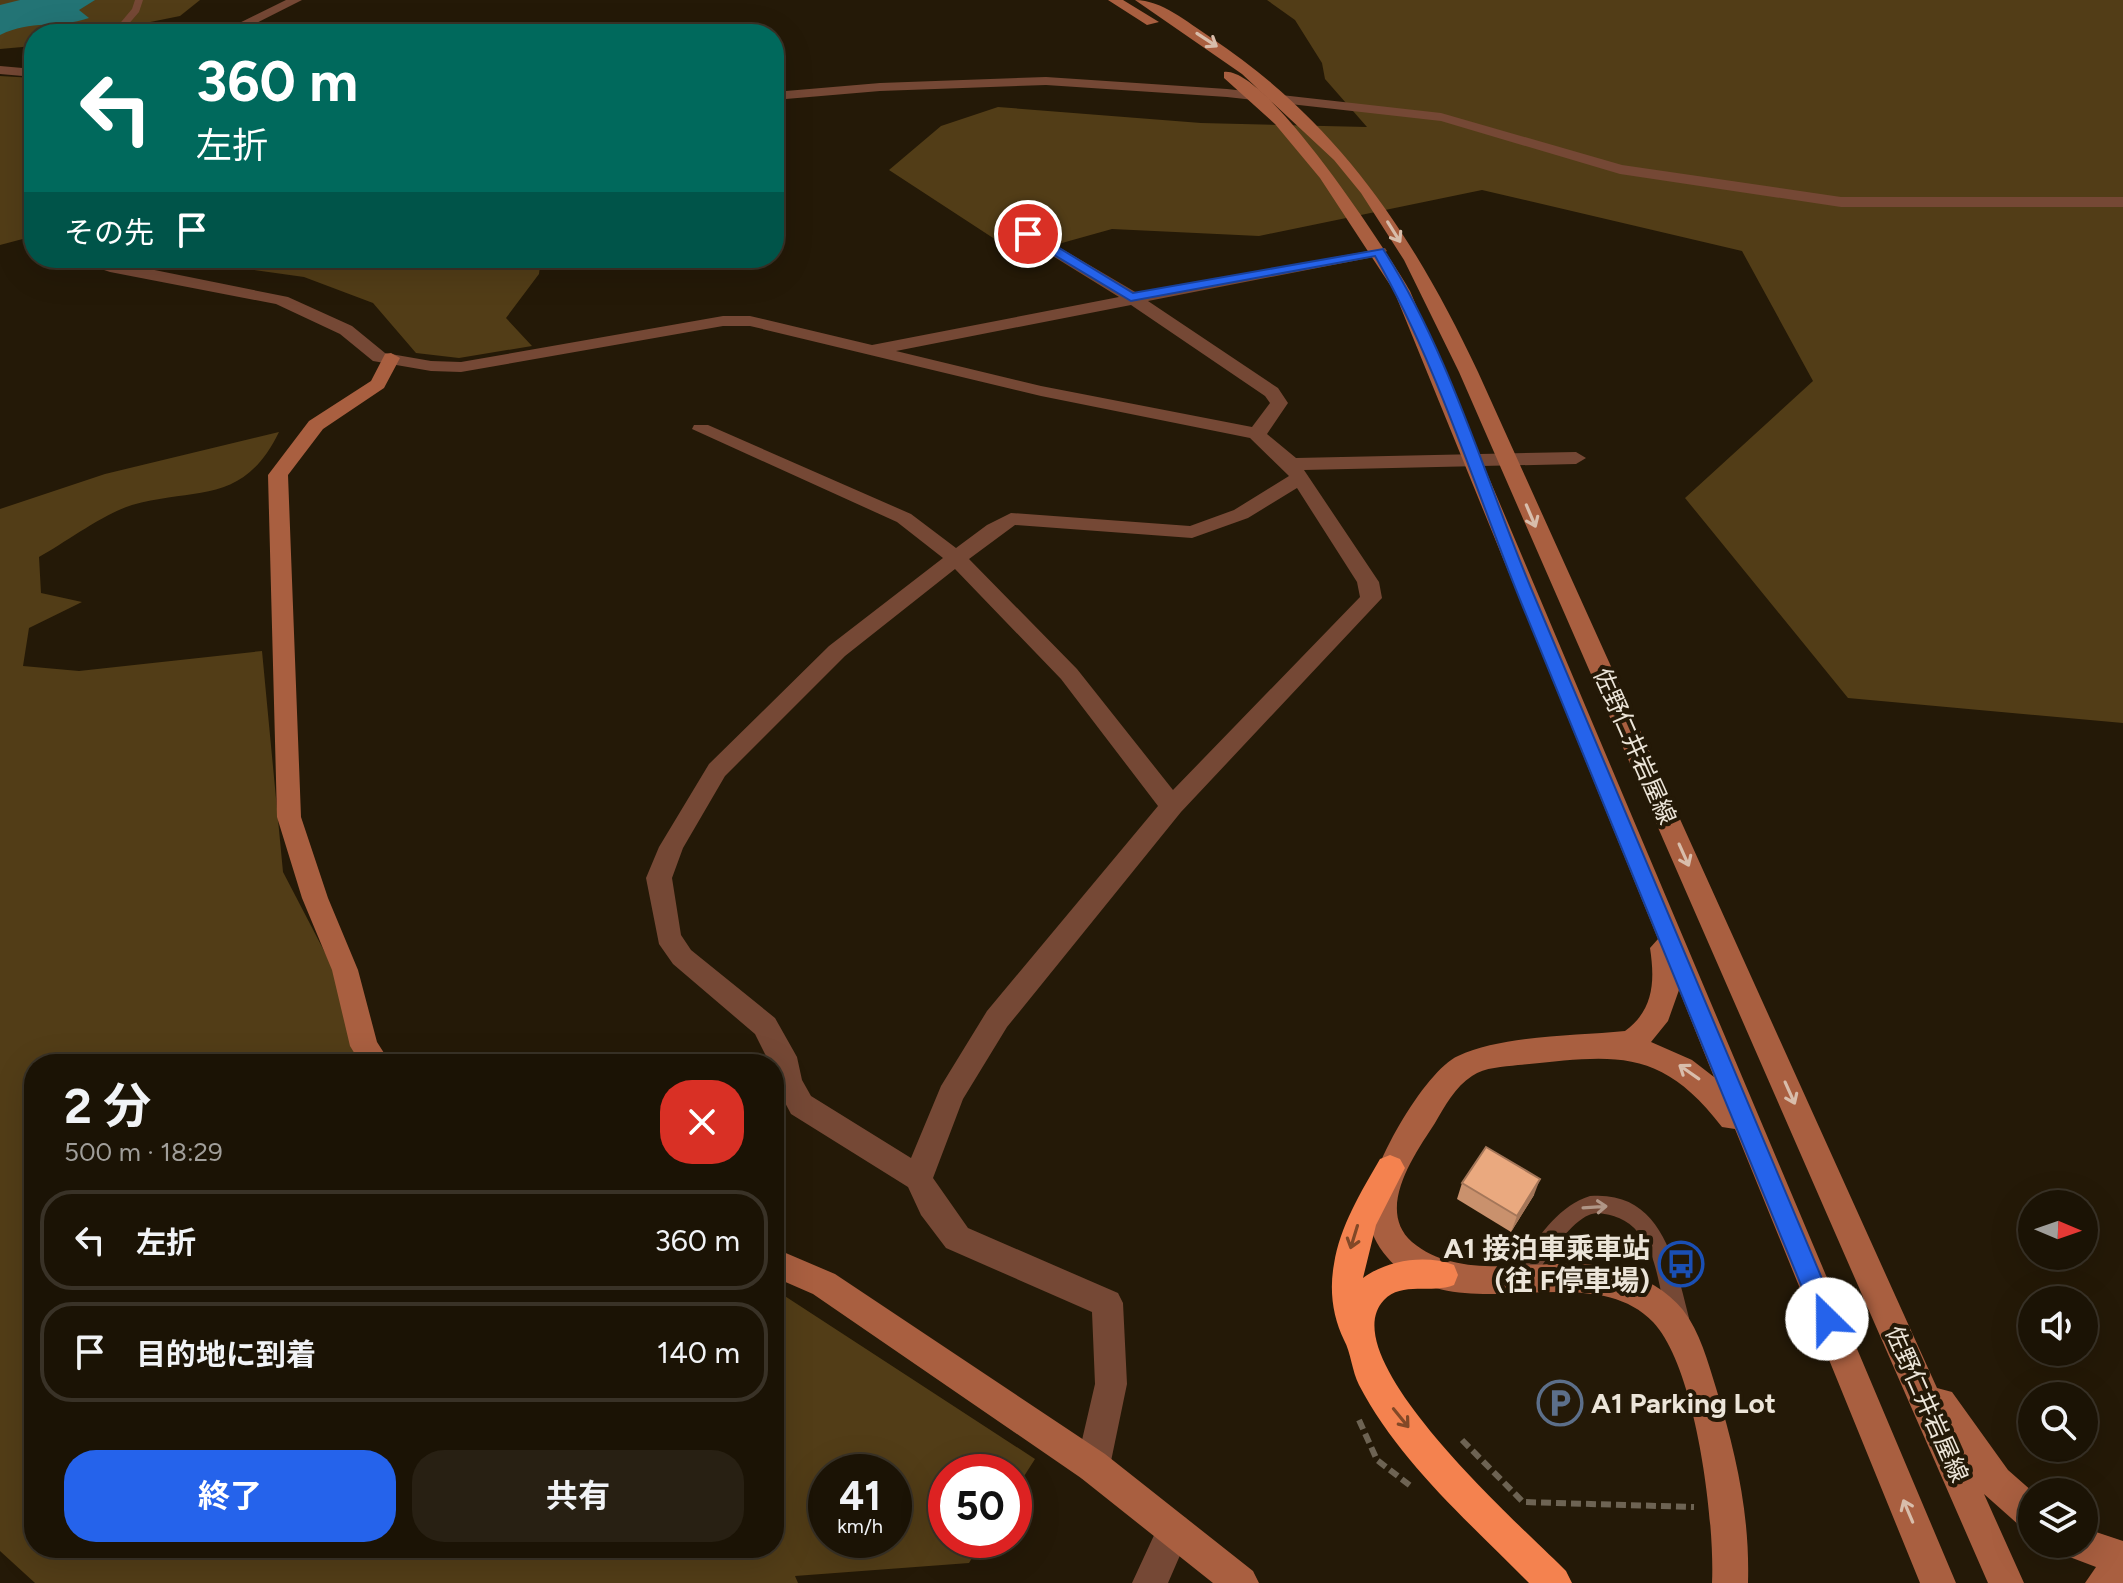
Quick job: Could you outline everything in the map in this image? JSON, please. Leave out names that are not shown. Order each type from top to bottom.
[{"type":"highway","points":[[1390,1168],[1360,1220],[1347,1267],[1350,1319],[1368,1367],[1392,1407],[1428,1450],[1554,1583]]},
{"type":"highway","points":[[1368,1367],[1358,1321],[1362,1300],[1374,1287],[1390,1278],[1443,1275]]},
{"type":"main road","name":"佐野仁井岩屋線","points":[[1115,0],[1164,29],[1251,92],[1390,223],[1418,271],[1483,400],[1534,523],[2006,1583]]},
{"type":"main road","name":"佐野仁井岩屋線","points":[[1141,0],[1226,53],[1268,85],[1336,172],[1402,291],[1615,813],[1938,1583]]},
{"type":"main road","points":[[370,1054],[364,1046],[345,970],[315,898],[289,817],[278,475],[316,425],[378,384],[391,358]]},
{"type":"main road","points":[[1615,813],[1664,951],[1667,984],[1658,1018],[1646,1032],[1631,1042],[1607,1047],[1499,1056],[1462,1067],[1450,1077],[1390,1168],[1382,1192],[1382,1215],[1389,1236],[1419,1266],[1443,1275],[1593,1279],[1638,1292],[1673,1321],[1685,1344],[1718,1445],[1731,1508],[1727,1580]]},
{"type":"main road","points":[[1607,1047],[1632,1048],[1678,1064],[1716,1095],[1734,1121],[1790,1231]]},
{"type":"main road","points":[[784,1266],[824,1284],[1093,1466],[1241,1583]]},
{"type":"main road","points":[[1885,1307],[1931,1389],[1974,1454],[1996,1482],[2018,1502]]},
{"type":"main road","points":[[2098,1550],[2123,1558]]},
{"type":"main road","points":[[2103,1583],[2123,1569]]},
{"type":"street","points":[[245,24],[296,0]]},
{"type":"street","points":[[0,70],[24,72]]},
{"type":"street","points":[[784,95],[1046,81],[1212,92],[1441,117],[1495,130],[1620,169],[1841,202],[2123,202]]},
{"type":"street","points":[[1028,234],[1131,297],[1272,392],[1279,403],[1272,417],[1256,434]]},
{"type":"street","points":[[871,351],[1131,297],[1379,251]]},
{"type":"street","points":[[129,268],[263,293],[323,315],[372,347],[379,357],[431,366],[461,367],[723,321],[750,321],[1041,391],[1256,434],[1299,469],[1368,582],[1371,598],[1172,806],[997,1019],[951,1095],[918,1178]]},
{"type":"street","points":[[701,429],[904,518],[956,558],[1069,674],[1172,806]]},
{"type":"street","points":[[781,1054],[765,1026],[682,957],[668,937],[659,878],[671,847],[717,770],[837,651],[956,558],[1011,519],[1192,532],[1241,514],[1299,469],[1576,458]]},
{"type":"street","points":[[784,1062],[788,1082],[801,1105],[918,1178],[932,1206],[957,1238],[1107,1303],[1111,1384],[1093,1466]]},
{"type":"street","points":[[1150,1583],[1174,1530]]},
{"type":"lane","points":[[124,24],[136,10],[139,0]]},
{"type":"lane","points":[[1522,1278],[1553,1236],[1581,1208],[1600,1204],[1620,1208],[1650,1229],[1660,1248],[1685,1344]]},
{"type":"path","points":[[1458,1436],[1523,1502],[1731,1508]]},
{"type":"shaded area","points":[[0,0],[200,0],[180,16],[140,24],[24,24],[24,47],[0,49]]},
{"type":"shaded area","points":[[1267,0],[2123,0],[2123,723],[1848,698],[1685,498],[1813,381],[1742,251],[1482,190],[1259,236],[1112,229],[1019,255],[889,170],[941,126],[998,107],[1201,123],[1367,127],[1325,79],[1322,63],[1295,20]]},
{"type":"shaded area","points":[[0,76],[24,77],[24,239],[0,245]]},
{"type":"shaded area","points":[[239,268],[540,268],[539,274],[506,318],[532,346],[459,358],[416,353],[373,303],[304,277]]},
{"type":"shaded area","points":[[279,432],[265,456],[234,483],[216,490],[121,509],[39,557],[41,593],[82,602],[29,628],[23,666],[79,671],[262,651],[283,872],[378,1054],[24,1054],[24,1558],[784,1558],[784,1296],[1027,1454],[928,1454],[928,1558],[972,1558],[969,1563],[795,1576],[798,1583],[35,1583],[0,1551],[0,509],[105,474]]},
{"type":"water","points":[[20,0],[95,0],[79,10],[89,18],[66,23],[24,24],[24,27],[0,35],[0,5]]},
{"type":"building","points":[[1486,1147],[1540,1179],[1517,1216],[1462,1183]]},
{"type":"place","name":"A1 接泊車乘車站 (往 F停車場)","points":[[1681,1264]]},
{"type":"place","name":"A1 Parking Lot","points":[[1560,1403]]},
{"type":"route","points":[[1028,234],[1131,297],[1379,251],[1402,291],[1457,420],[1496,523],[1827,1319]]}]
